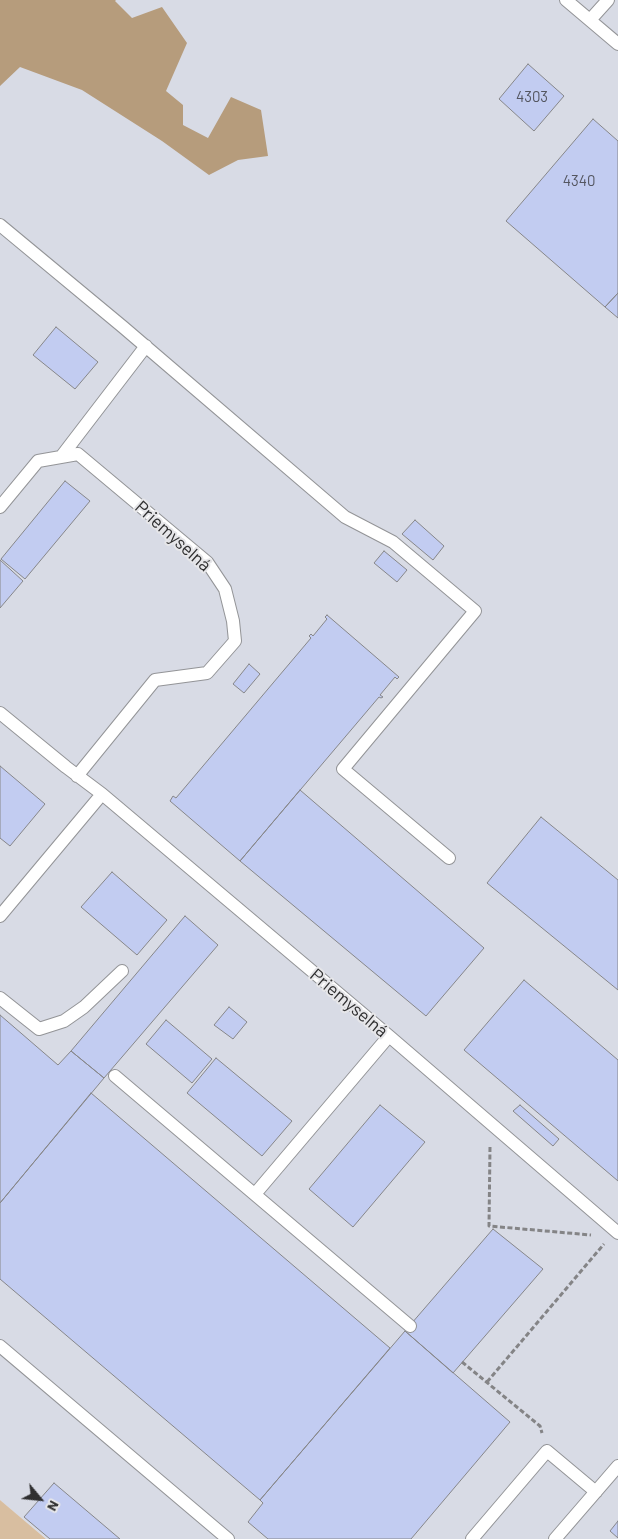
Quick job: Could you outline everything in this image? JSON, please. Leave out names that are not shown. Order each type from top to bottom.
[{"type":"lane","points":[[566,0],[618,44]]},
{"type":"lane","points":[[590,20],[608,0]]},
{"type":"lane","points":[[0,225],[146,346],[345,517],[393,542],[475,611],[343,769],[449,858]]},
{"type":"lane","points":[[60,457],[146,346]]},
{"type":"lane","name":"Priemyselná","points":[[0,507],[38,461],[78,454],[207,562],[225,589],[233,621],[235,641],[207,673],[155,680],[77,776]]},
{"type":"lane","name":"Priemyselná","points":[[0,713],[102,794],[389,1036],[490,1122],[615,1233]]},
{"type":"lane","points":[[0,916],[102,794]]},
{"type":"lane","points":[[0,998],[39,1029],[64,1021],[84,1007],[122,971]]},
{"type":"lane","points":[[255,1194],[389,1036]]},
{"type":"lane","points":[[115,1076],[410,1326]]},
{"type":"lane","points":[[0,1346],[228,1539]]},
{"type":"lane","points":[[472,1539],[547,1451],[596,1492]]},
{"type":"lane","points":[[554,1539],[618,1466]]},
{"type":"path","points":[[490,1122],[489,1226],[615,1233]]},
{"type":"path","points":[[487,1382],[615,1233]]},
{"type":"path","points":[[462,1362],[540,1426],[547,1451]]},
{"type":"shaded area","points":[[0,0],[618,0],[618,1539],[46,1539],[0,1500]]},
{"type":"shaded area","points":[[0,0],[116,0],[132,18],[162,7],[187,43],[166,91],[183,105],[183,125],[208,138],[231,97],[261,110],[268,156],[238,160],[209,175],[162,141],[82,90],[20,67],[0,86]]},
{"type":"shaded area","points":[[0,1500],[46,1539],[0,1539]]},
{"type":"building","points":[[528,64],[564,96],[534,131],[499,99]]},
{"type":"building","points":[[593,119],[618,141],[618,293],[605,307],[506,221]]},
{"type":"building","points":[[618,293],[618,318],[605,307]]},
{"type":"building","points":[[56,327],[98,362],[75,389],[33,355]]},
{"type":"building","points":[[65,481],[90,501],[25,579],[1,559]]},
{"type":"building","points":[[415,520],[444,546],[433,560],[402,534]]},
{"type":"building","points":[[384,551],[407,570],[397,582],[374,563]]},
{"type":"building","points":[[0,560],[23,581],[0,608]]},
{"type":"building","points":[[327,615],[399,677],[397,679],[395,677],[380,695],[383,697],[379,697],[240,861],[170,801],[173,796],[176,798],[311,638],[309,636],[311,634],[313,636],[327,619],[325,617]]},
{"type":"building","points":[[249,664],[260,674],[244,693],[233,684]]},
{"type":"building","points":[[0,766],[45,804],[10,846],[0,838]]},
{"type":"building","points":[[300,790],[484,948],[426,1016],[240,861]]},
{"type":"building","points":[[541,817],[618,880],[618,990],[487,883]]},
{"type":"building","points":[[112,872],[167,920],[137,955],[81,907]]},
{"type":"building","points":[[185,916],[218,945],[104,1078],[71,1051]]},
{"type":"building","points":[[524,980],[618,1060],[618,1181],[464,1050]]},
{"type":"building","points":[[229,1007],[247,1022],[233,1039],[214,1025]]},
{"type":"building","points":[[0,1015],[58,1065],[71,1051],[104,1078],[0,1203]]},
{"type":"building","points":[[166,1020],[212,1059],[192,1083],[146,1044]]},
{"type":"building","points":[[216,1058],[292,1121],[262,1156],[187,1093]]},
{"type":"building","points":[[91,1093],[390,1348],[260,1500],[0,1279],[0,1203]]},
{"type":"building","points":[[380,1105],[425,1142],[353,1227],[309,1189]]},
{"type":"building","points":[[520,1105],[559,1139],[553,1146],[513,1111]]},
{"type":"building","points":[[493,1229],[543,1269],[453,1373],[405,1331]]},
{"type":"building","points":[[405,1331],[510,1422],[411,1539],[268,1539],[248,1522],[263,1503],[260,1500]]},
{"type":"building","points":[[54,1483],[120,1539],[50,1539],[24,1517]]},
{"type":"building","points":[[618,1521],[618,1538],[610,1531]]}]
